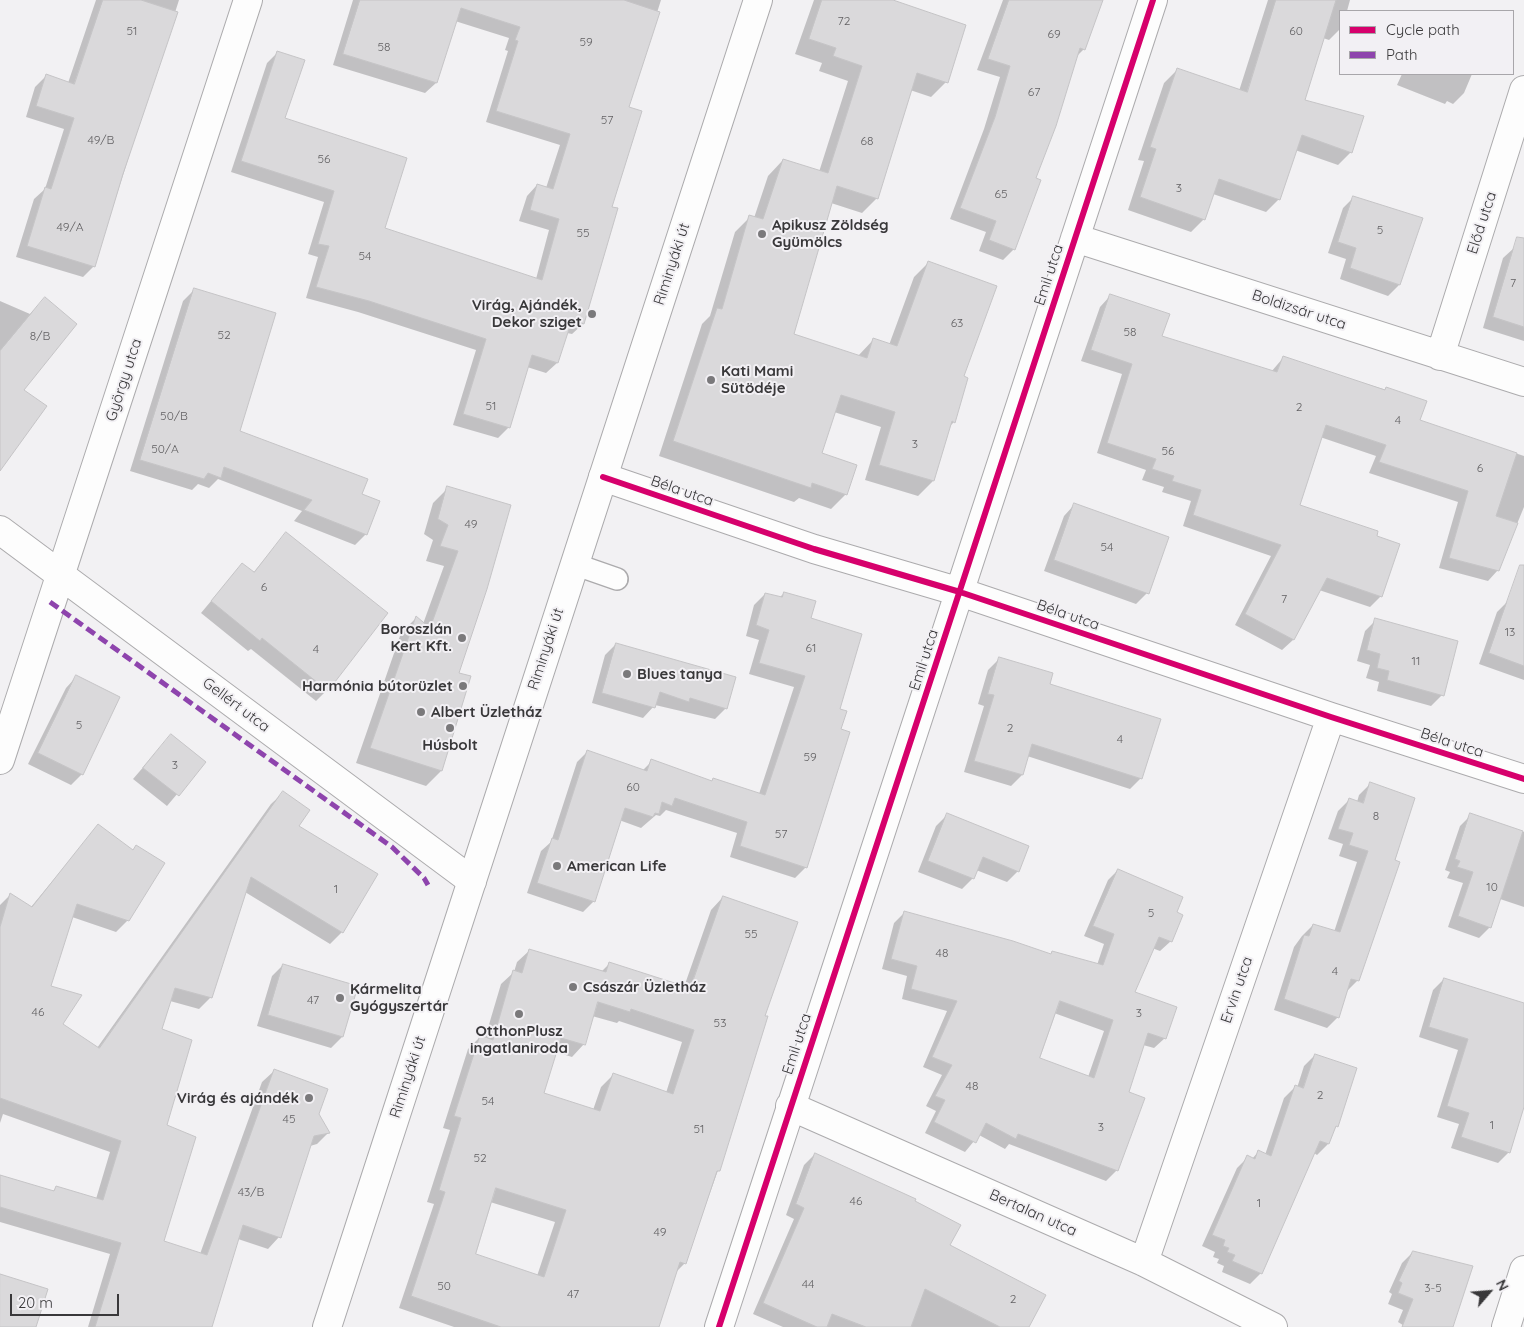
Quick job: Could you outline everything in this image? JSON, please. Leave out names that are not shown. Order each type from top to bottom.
[{"type":"street","name":"György utca","points":[[0,760],[59,574],[248,0]]},
{"type":"street","name":"Riminyáki út","points":[[327,1327],[758,0]]},
{"type":"street","name":"Emil utca","points":[[719,1327],[1153,0]]},
{"type":"street","name":"Előd utca","points":[[1440,356],[1524,90]]},
{"type":"street","name":"Boldizsár utca","points":[[1074,238],[1524,382]]},
{"type":"street","name":"Béla utca","points":[[603,477],[814,549],[960,592],[1331,717],[1524,779]]},
{"type":"street","name":"Gellért utca","points":[[0,530],[472,881]]},
{"type":"street","name":"Ervin utca","points":[[1144,1262],[1331,717]]},
{"type":"street","name":"Bertalan utca","points":[[790,1106],[1144,1262],[1273,1327]]},
{"type":"street","points":[[1506,1327],[1524,1270]]},
{"type":"lane","points":[[574,564],[617,579]]},
{"type":"building","points":[[103,0],[141,0],[178,12],[123,174],[95,267],[27,246],[45,187],[51,189],[74,118],[36,106],[46,74],[74,84]]},
{"type":"building","points":[[360,0],[624,0],[660,12],[629,107],[642,111],[612,207],[618,208],[584,324],[572,320],[558,363],[532,355],[510,428],[463,414],[486,339],[369,301],[316,287],[329,246],[318,244],[334,191],[241,161],[277,51],[305,60],[285,118],[407,158],[385,228],[542,280],[559,219],[530,210],[537,184],[553,189],[570,134],[496,111],[518,41],[515,40],[520,27],[461,8],[437,83],[343,54]]},
{"type":"building","points":[[822,0],[893,0],[966,25],[948,83],[917,73],[878,199],[837,186],[794,334],[867,358],[873,338],[897,346],[928,261],[997,286],[964,376],[968,378],[955,423],[952,421],[934,481],[879,465],[895,412],[841,395],[822,453],[857,465],[847,495],[812,483],[811,488],[673,441],[717,308],[722,309],[749,215],[763,219],[783,159],[828,173],[862,66],[833,56],[836,48],[809,39]]},
{"type":"building","points":[[1009,0],[1103,0],[1085,50],[1080,48],[1056,126],[1036,178],[1041,180],[1015,250],[989,240],[996,221],[960,208],[995,117],[1010,66],[988,59]]},
{"type":"building","points":[[1276,0],[1336,0],[1305,100],[1364,116],[1352,153],[1302,135],[1280,200],[1219,179],[1205,220],[1140,197],[1156,149],[1150,147],[1177,68],[1247,92]]},
{"type":"building","points":[[1353,196],[1423,218],[1400,285],[1350,268],[1356,248],[1338,242]]},
{"type":"building","points":[[1517,237],[1524,238],[1524,327],[1493,317]]},
{"type":"building","points":[[194,288],[276,313],[240,431],[368,479],[362,494],[380,501],[367,535],[304,510],[312,500],[224,467],[221,478],[208,473],[204,479],[140,460]]},
{"type":"building","points":[[1110,294],[1170,314],[1162,336],[1277,372],[1283,356],[1385,390],[1386,387],[1427,401],[1420,420],[1517,453],[1496,516],[1518,523],[1499,571],[1449,558],[1468,491],[1379,462],[1386,445],[1326,425],[1300,505],[1378,531],[1377,536],[1400,544],[1382,597],[1327,578],[1294,640],[1245,614],[1281,545],[1193,515],[1201,490],[1172,481],[1174,476],[1152,469],[1156,459],[1107,443],[1132,364],[1091,350]]},
{"type":"building","points":[[45,297],[77,324],[24,390],[47,406],[0,471],[0,351]]},
{"type":"building","name":"Albert Üzletház","points":[[447,486],[511,505],[487,589],[459,673],[471,676],[442,771],[370,748],[416,616],[430,628],[458,551],[440,546],[448,525],[438,519]]},
{"type":"building","points":[[1074,503],[1169,537],[1149,594],[1054,560]]},
{"type":"building","points":[[286,532],[388,613],[328,691],[262,638],[260,641],[211,601],[242,563],[254,572]]},
{"type":"building","points":[[1520,565],[1524,565],[1524,666],[1489,653]]},
{"type":"building","points":[[784,592],[816,601],[811,618],[862,634],[840,709],[847,711],[841,729],[850,732],[807,868],[740,846],[747,822],[675,798],[672,806],[662,802],[659,814],[655,813],[653,817],[625,808],[595,902],[537,883],[552,838],[558,840],[587,750],[647,771],[651,759],[712,781],[713,778],[765,795],[805,676],[759,663],[769,630],[756,625],[765,593],[782,597]]},
{"type":"building","points":[[1375,618],[1458,641],[1444,696],[1387,680],[1389,671],[1377,668],[1380,654],[1367,650]]},
{"type":"building","points":[[616,643],[736,677],[727,709],[690,698],[689,702],[660,692],[655,708],[602,693]]},
{"type":"building","points":[[999,657],[1053,673],[1050,684],[1161,719],[1142,779],[1032,744],[1023,775],[974,761],[994,695],[988,694]]},
{"type":"building","points":[[76,675],[120,697],[83,775],[38,753]]},
{"type":"building","points":[[171,734],[206,762],[179,796],[143,768]]},
{"type":"building","points":[[1370,782],[1415,798],[1395,860],[1400,862],[1359,981],[1351,979],[1339,1018],[1284,999],[1304,935],[1309,936],[1313,924],[1340,932],[1368,851],[1349,845],[1353,833],[1338,829],[1349,798],[1363,803]]},
{"type":"building","points":[[283,791],[310,810],[299,826],[378,874],[343,933],[251,877],[212,998],[175,988],[162,1029],[192,1040],[167,1125],[196,1137],[164,1241],[207,1255],[274,1069],[328,1089],[319,1114],[330,1133],[314,1136],[281,1238],[243,1225],[212,1327],[95,1327],[121,1243],[0,1207],[0,1175],[54,1191],[56,1186],[103,1200],[121,1141],[0,1098],[0,927],[10,893],[32,907],[98,824],[133,850],[136,845],[165,863],[129,921],[77,904],[51,986],[82,995],[63,1024],[99,1048]]},
{"type":"building","points":[[947,813],[1029,846],[1019,872],[983,857],[974,879],[928,861]]},
{"type":"building","points":[[1470,813],[1523,831],[1491,928],[1458,916],[1473,872],[1457,867],[1460,861],[1455,859]]},
{"type":"building","points":[[1118,869],[1183,897],[1177,912],[1183,915],[1172,942],[1159,937],[1135,992],[1177,1007],[1166,1039],[1148,1033],[1129,1092],[1145,1098],[1118,1171],[1018,1134],[1016,1139],[986,1123],[976,1143],[934,1122],[945,1100],[935,1096],[952,1065],[932,1057],[957,1001],[911,989],[917,966],[891,959],[904,911],[1013,941],[1051,954],[1052,951],[1103,965],[1114,934],[1093,926]],"holes":[[[1060,1001],[1113,1020],[1094,1078],[1040,1058]]]},
{"type":"building","points":[[723,896],[798,922],[765,1016],[768,1016],[720,1171],[717,1171],[686,1264],[680,1262],[659,1327],[501,1327],[411,1296],[445,1192],[439,1190],[461,1118],[454,1116],[480,1035],[493,1040],[513,970],[522,973],[529,949],[606,972],[609,962],[690,988]],"holes":[[[598,1002],[630,1012],[631,1009],[694,1030],[673,1094],[613,1073],[600,1111],[544,1093],[561,1038],[585,1045]],[[496,1188],[566,1210],[544,1277],[476,1254]]]},
{"type":"building","points":[[283,964],[358,986],[343,1037],[268,1015]]},
{"type":"building","points":[[1444,978],[1524,1003],[1524,1107],[1510,1153],[1461,1137],[1469,1113],[1447,1106],[1468,1039],[1429,1027]]},
{"type":"building","points":[[1315,1054],[1357,1068],[1338,1127],[1336,1126],[1329,1144],[1320,1141],[1262,1274],[1232,1261],[1235,1255],[1227,1252],[1229,1248],[1223,1246],[1225,1240],[1212,1235],[1247,1155],[1255,1159],[1258,1150],[1271,1156],[1295,1085],[1303,1088]]},
{"type":"building","points":[[815,1153],[916,1199],[915,1201],[961,1225],[950,1245],[1046,1295],[1029,1327],[1000,1327],[925,1289],[911,1327],[866,1327],[832,1314],[827,1327],[817,1327],[763,1303],[804,1208],[796,1204]]},
{"type":"building","points":[[1413,1251],[1473,1266],[1453,1327],[1402,1327],[1413,1299],[1398,1293],[1402,1283],[1399,1281]]},
{"type":"building","points":[[0,1274],[48,1289],[36,1327],[0,1327]]},
{"type":"marked path","points":[[50,602],[392,847],[424,878],[428,885]]},
{"type":"cycle path","points":[[719,1327],[1153,0]]},
{"type":"cycle path","points":[[603,477],[814,549],[960,592],[1331,717],[1524,779]]},
{"type":"place","name":"Apikusz Zöldség Gyümölcs","points":[[762,234]]},
{"type":"place","name":"Virág, Ajándék, Dekor sziget","points":[[592,314]]},
{"type":"place","name":"Kati Mami Sütödéje","points":[[711,380]]},
{"type":"place","name":"Boroszlán Kert Kft.","points":[[462,638]]},
{"type":"place","name":"Blues tanya","points":[[627,674]]},
{"type":"place","name":"Harmónia bútorüzlet","points":[[463,686]]},
{"type":"place","name":"Albert Üzletház","points":[[421,712]]},
{"type":"place","name":"Húsbolt","points":[[450,728]]},
{"type":"place","name":"American Life","points":[[557,866]]},
{"type":"place","name":"Császár Üzletház","points":[[573,987]]},
{"type":"place","name":"Kármelita Gyógyszertár","points":[[340,998]]},
{"type":"place","name":"OtthonPlusz ingatlaniroda","points":[[519,1014]]},
{"type":"place","name":"Virág és ajándék","points":[[309,1098]]}]
